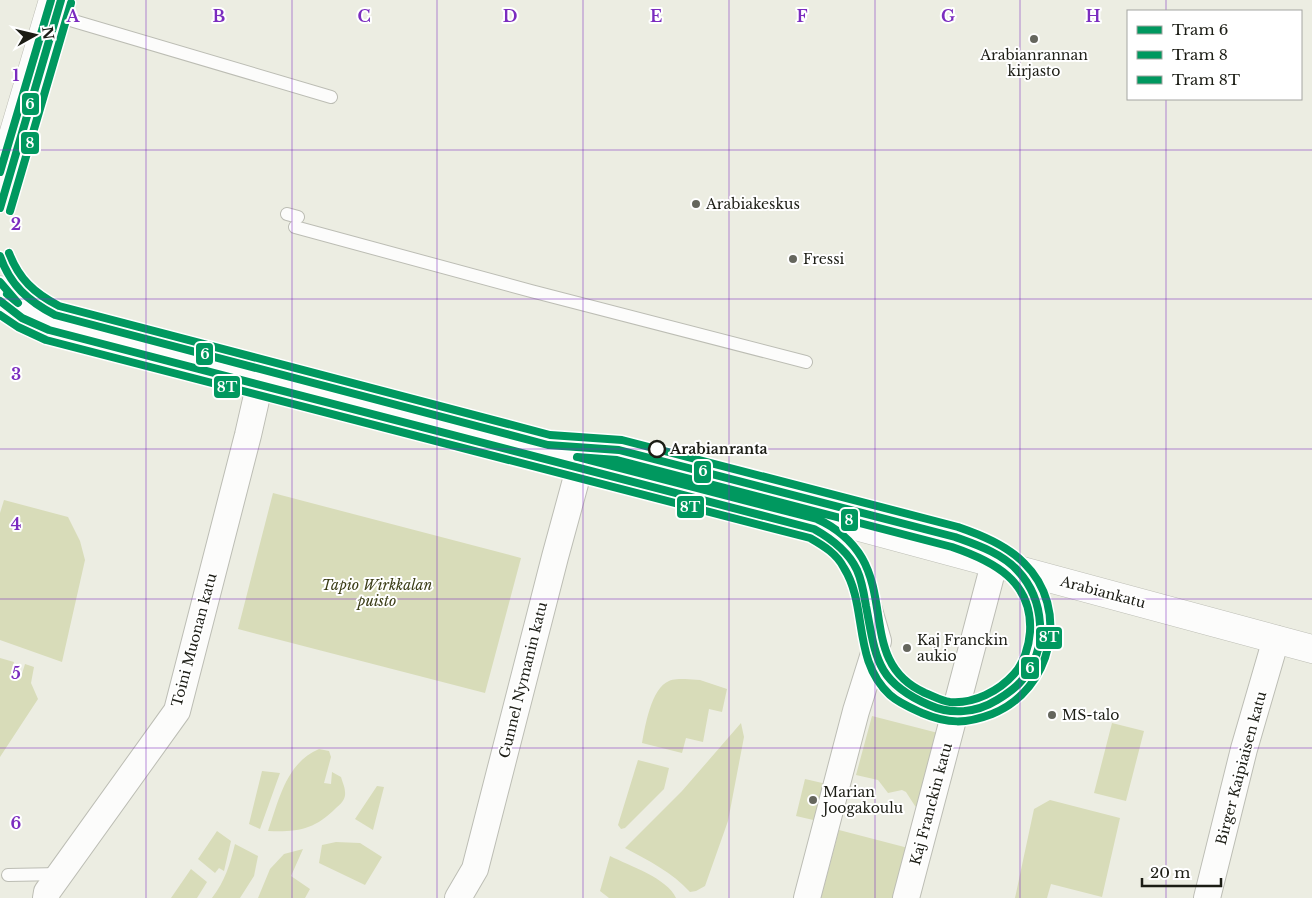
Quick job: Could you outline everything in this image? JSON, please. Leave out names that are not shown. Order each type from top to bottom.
[{"type":"street","points":[[0,178],[52,7]]},
{"type":"street","name":"Arabiankatu","points":[[0,290],[18,306],[51,322],[261,378],[818,516],[1312,649]]},
{"type":"street","name":"Toini Muonan katu","points":[[46,898],[47,892],[177,711],[261,378]]},
{"type":"street","name":"Gunnel Nymanin katu","points":[[458,898],[475,869],[582,458]]},
{"type":"street","points":[[807,898],[856,711],[878,641],[857,569],[818,516]]},
{"type":"street","name":"Kaj Franckin katu","points":[[906,898],[994,564]]},
{"type":"street","name":"Birger Kaipiaisen katu","points":[[1207,898],[1244,749],[1276,639]]},
{"type":"lane","points":[[52,7],[331,97]]},
{"type":"lane","points":[[293,219],[531,291],[806,362]]},
{"type":"lane","points":[[8,875],[60,874]]},
{"type":"green space","name":"Tapio Wirkkalan puisto","points":[[273,493],[521,558],[485,693],[238,629]]},
{"type":"green space","points":[[4,500],[68,517],[80,541],[85,560],[62,662],[0,640],[0,513]]},
{"type":"green space","points":[[0,658],[14,662],[11,673],[21,677],[25,664],[34,667],[31,683],[38,699],[0,757]]},
{"type":"green space","points":[[700,680],[727,689],[722,712],[709,709],[703,742],[686,738],[682,753],[642,743],[653,699],[658,691],[669,681]]},
{"type":"green space","points":[[872,716],[942,734],[922,812],[915,806],[906,792],[902,790],[888,793],[878,780],[856,775]]},
{"type":"green space","points":[[741,723],[744,737],[728,821],[705,886],[690,892],[668,873],[625,848],[682,791]]},
{"type":"green space","points":[[1112,723],[1144,731],[1126,801],[1094,793]]},
{"type":"green space","points":[[319,749],[329,751],[331,757],[324,783],[331,784],[332,772],[341,777],[345,790],[343,801],[328,815],[313,825],[297,830],[268,831],[280,795],[291,773],[308,755]]},
{"type":"green space","points":[[638,760],[669,768],[664,789],[625,828],[621,829],[618,825]]},
{"type":"green space","points":[[262,771],[280,773],[260,829],[249,824]]},
{"type":"green space","name":"Marian Joogakoulu","points":[[805,779],[831,785],[822,822],[796,816]]},
{"type":"green space","points":[[377,786],[384,787],[373,830],[355,819]]},
{"type":"green space","points":[[1050,800],[1120,818],[1102,897],[1051,884],[1047,898],[1015,898],[1034,809]]},
{"type":"green space","points":[[839,830],[912,849],[899,898],[821,898]]},
{"type":"green space","points":[[217,831],[231,841],[224,871],[219,868],[215,873],[198,859]]},
{"type":"green space","points":[[336,842],[360,843],[382,857],[365,885],[319,863],[322,845]]},
{"type":"green space","points":[[235,844],[258,856],[254,876],[240,898],[212,898],[226,872]]},
{"type":"green space","points":[[303,849],[291,876],[310,889],[305,898],[258,898],[270,869],[284,854]]},
{"type":"green space","points":[[610,856],[637,868],[665,884],[676,898],[609,898],[600,891]]},
{"type":"green space","points":[[191,869],[207,882],[197,898],[171,898]]},
{"type":"tram line","name":"8T","points":[[0,172],[51,0]]},
{"type":"tram line","name":"6","points":[[0,208],[61,0]]},
{"type":"tram line","name":"8","points":[[10,211],[71,3]]},
{"type":"tram line","name":"8T","points":[[0,315],[18,327],[46,340],[810,538],[834,554],[844,568],[856,599],[870,666],[878,681],[897,700],[931,717],[949,721],[974,720],[992,714],[1013,703],[1029,687],[1041,668],[1048,647],[1050,625],[1047,603],[1039,582],[1024,563],[1009,551],[993,541],[967,530],[622,440],[550,435],[59,306],[42,296],[28,284],[9,253]]},
{"type":"tram line","name":"6","points":[[0,256],[9,275],[21,291],[36,304],[55,315],[548,445],[619,450],[972,543],[1004,559],[1027,582],[1038,609],[1040,639],[1037,653],[1031,667],[1020,682],[1011,691],[997,700],[972,710],[955,711],[937,708],[911,696],[888,677],[876,654],[863,588],[857,570],[839,546],[814,529],[49,330],[22,318],[0,301]]},
{"type":"tram line","name":"8","points":[[0,282],[18,303],[7,294]]},
{"type":"tram line","points":[[548,445],[837,518],[911,525]]},
{"type":"tram line","name":"8","points":[[577,457],[617,460],[952,547],[982,559],[1008,576],[1025,599],[1029,614],[1030,632],[1023,660],[1018,670],[1001,686],[977,699],[959,702],[940,700],[906,681],[894,667],[886,651],[875,595],[870,576],[862,558],[848,540],[830,526],[817,519],[577,457]]},
{"type":"place","name":"Arabianrannan kirjasto","points":[[1034,39]]},
{"type":"place","name":"Arabiakeskus","points":[[696,204]]},
{"type":"place","name":"Fressi","points":[[793,259]]},
{"type":"place","name":"Arabianranta","points":[[657,449]]},
{"type":"place","name":"Kaj Franckin aukio","points":[[907,648]]},
{"type":"place","name":"MS-talo","points":[[1052,715]]},
{"type":"place","name":"Marian Joogakoulu","points":[[813,800]]}]
